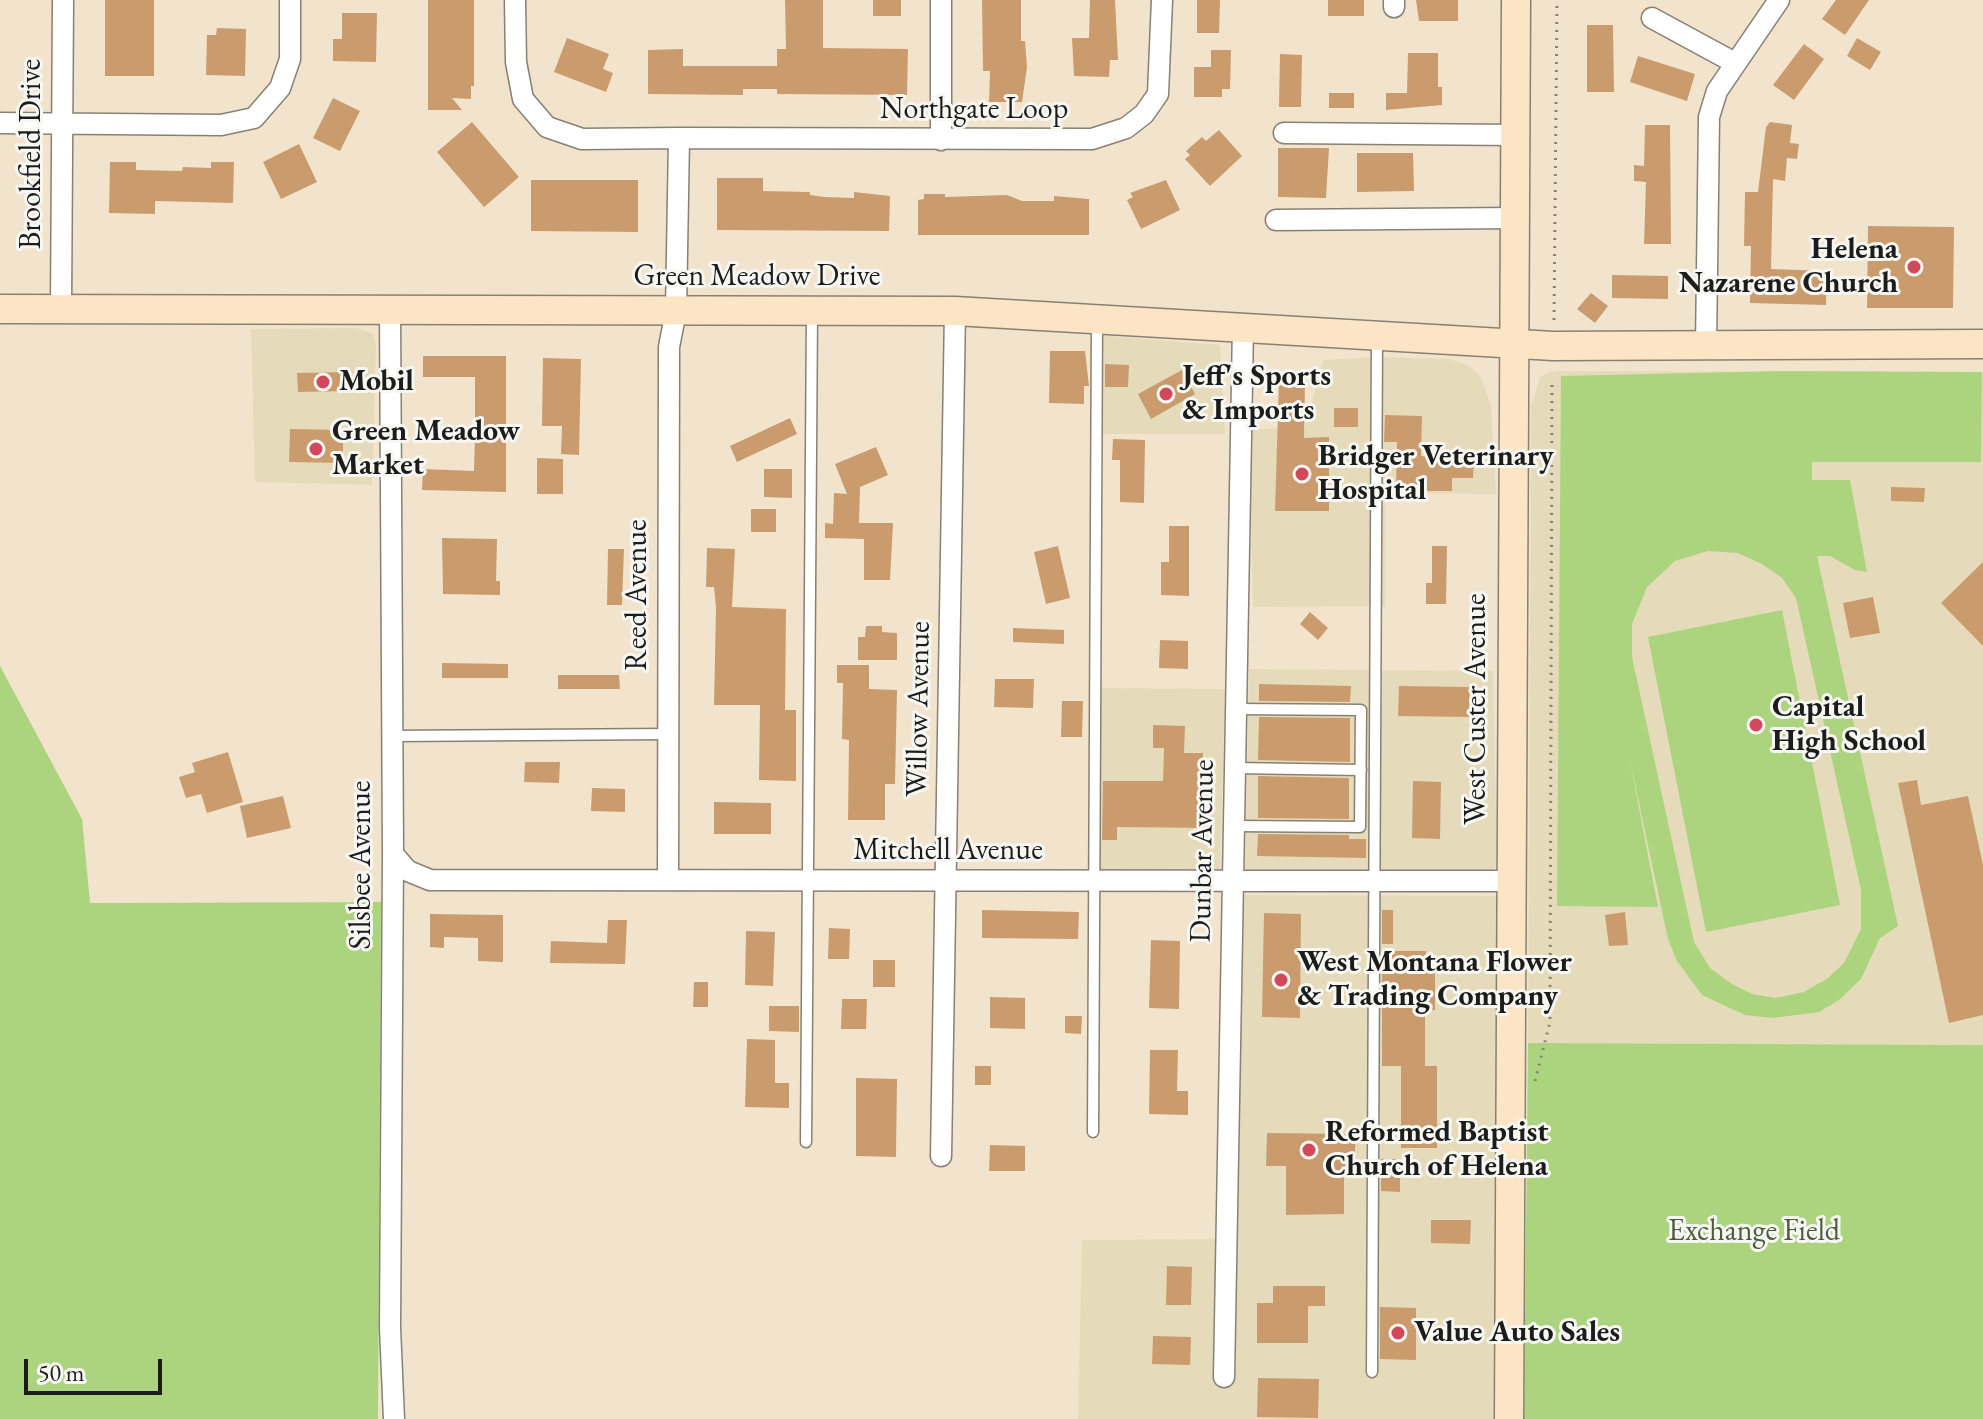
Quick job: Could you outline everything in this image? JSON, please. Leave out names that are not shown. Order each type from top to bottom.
[{"type":"main road","name":"West Custer Avenue","points":[[1509,1419],[1516,0]]},
{"type":"main road","name":"Green Meadow Drive","points":[[0,309],[955,311],[1377,334],[1514,345],[1706,347],[1983,344]]},
{"type":"street","name":"Brookfield Drive","points":[[61,309],[63,0]]},
{"type":"street","points":[[0,123],[221,125],[254,118],[280,88],[290,59],[290,0]]},
{"type":"street","name":"Northgate Loop","points":[[515,0],[516,62],[523,99],[547,127],[582,139],[941,140],[1092,139],[1126,128],[1144,114],[1158,94],[1162,0]]},
{"type":"street","points":[[941,0],[941,140]]},
{"type":"street","points":[[1706,347],[1709,117],[1717,91],[1779,0]]},
{"type":"street","points":[[1652,18],[1735,63]]},
{"type":"street","points":[[1284,133],[1515,135]]},
{"type":"street","name":"Reed Avenue","points":[[668,880],[669,347],[676,311],[679,138]]},
{"type":"street","points":[[1276,220],[1515,218]]},
{"type":"street","name":"Silsbee Avenue","points":[[390,310],[393,854],[390,1328],[394,1419]]},
{"type":"street","name":"Willow Avenue","points":[[941,1156],[955,311]]},
{"type":"street","name":"Dunbar Avenue","points":[[1224,1377],[1243,326]]},
{"type":"street","name":"Mitchell Avenue","points":[[393,854],[408,871],[430,880],[1511,881]]},
{"type":"lane","points":[[806,1142],[812,311]]},
{"type":"lane","points":[[1093,1132],[1097,318]]},
{"type":"lane","points":[[1372,1372],[1377,334]]},
{"type":"lane","points":[[1234,826],[1360,827],[1361,770],[1361,710],[1236,709]]},
{"type":"lane","points":[[392,736],[668,734]]},
{"type":"lane","points":[[1235,768],[1361,770]]},
{"type":"path","points":[[1554,320],[1557,0]]},
{"type":"path","points":[[1534,1085],[1550,1022],[1552,383]]},
{"type":"shaded area","points":[[357,328],[373,334],[376,345],[372,485],[255,482],[251,329]]},
{"type":"shaded area","points":[[1097,335],[1220,345],[1225,434],[1097,434]]},
{"type":"shaded area","points":[[1377,357],[1450,359],[1469,366],[1480,376],[1491,405],[1496,494],[1385,493],[1385,606],[1253,607],[1249,429],[1305,428],[1323,360]]},
{"type":"shaded area","name":"Capital High School","points":[[1548,372],[1983,372],[1983,1045],[1528,1043],[1531,407],[1540,378]]},
{"type":"shaded area","points":[[1249,669],[1493,671],[1497,866],[1487,875],[1245,871]]},
{"type":"shaded area","points":[[1096,688],[1225,689],[1220,873],[1096,873]]},
{"type":"shaded area","points":[[1233,895],[1500,896],[1497,1419],[1078,1419],[1082,1240],[1219,1239]]},
{"type":"green space","points":[[1782,371],[1982,372],[1981,462],[1812,462],[1812,480],[1850,480],[1867,572],[1855,570],[1830,556],[1817,556],[1898,926],[1880,938],[1861,979],[1839,1000],[1819,1012],[1773,1018],[1745,1015],[1702,995],[1677,961],[1668,939],[1629,756],[1658,907],[1557,906],[1561,376]],"holes":[[[1708,551],[1738,553],[1782,578],[1796,598],[1861,890],[1861,929],[1844,963],[1828,978],[1804,992],[1775,998],[1752,994],[1732,984],[1710,968],[1694,942],[1632,657],[1632,624],[1647,587],[1675,561]]]},
{"type":"green space","points":[[1782,610],[1840,905],[1706,932],[1648,637]]},
{"type":"green space","points":[[0,666],[82,819],[90,903],[381,902],[378,1419],[0,1419]]},
{"type":"green space","name":"Exchange Field","points":[[1528,1043],[1983,1045],[1983,1419],[1524,1419]]},
{"type":"building","points":[[105,0],[154,0],[154,76],[105,76]]},
{"type":"building","points":[[428,0],[474,0],[474,86],[471,86],[471,99],[452,98],[462,110],[428,110]]},
{"type":"building","points":[[785,0],[823,0],[823,48],[908,49],[907,95],[777,94],[777,89],[743,89],[743,95],[648,94],[648,50],[683,49],[683,66],[777,66],[777,49],[786,49]]},
{"type":"building","points":[[873,0],[901,0],[901,16],[873,16]]},
{"type":"building","points":[[982,0],[1021,0],[1021,41],[1025,41],[1027,67],[1022,102],[989,102],[990,71],[983,71]]},
{"type":"building","points":[[1090,0],[1115,0],[1118,60],[1110,60],[1109,77],[1074,76],[1072,38],[1089,38]]},
{"type":"building","points":[[1197,0],[1220,0],[1219,33],[1197,33]]},
{"type":"building","points":[[1328,0],[1364,0],[1364,16],[1328,16]]},
{"type":"building","points":[[1416,0],[1458,0],[1458,21],[1419,21]]},
{"type":"building","points":[[1836,0],[1869,0],[1845,35],[1822,19]]},
{"type":"building","points":[[342,13],[377,13],[376,62],[333,61],[333,39],[342,39]]},
{"type":"building","points":[[1587,25],[1613,25],[1614,92],[1587,92]]},
{"type":"building","points":[[217,28],[246,29],[245,76],[206,75],[207,35],[216,35]]},
{"type":"building","points":[[567,38],[609,54],[603,69],[613,73],[606,92],[554,72]]},
{"type":"building","points":[[1857,38],[1881,52],[1870,70],[1847,56]]},
{"type":"building","points":[[1804,44],[1824,59],[1794,100],[1773,85]]},
{"type":"building","points":[[1211,50],[1231,50],[1230,89],[1222,89],[1222,97],[1194,97],[1194,67],[1211,67]]},
{"type":"building","points":[[1408,53],[1438,53],[1438,87],[1442,87],[1442,105],[1386,110],[1386,93],[1407,93]]},
{"type":"building","points":[[1280,54],[1302,55],[1301,107],[1279,107]]},
{"type":"building","points":[[1638,56],[1695,74],[1687,101],[1630,82]]},
{"type":"building","points":[[1329,93],[1354,93],[1354,108],[1329,108]]},
{"type":"building","points":[[333,98],[360,111],[340,151],[313,138]]},
{"type":"building","points":[[472,122],[519,177],[484,207],[437,152]]},
{"type":"building","points":[[1770,122],[1792,125],[1790,143],[1799,144],[1797,159],[1787,158],[1785,181],[1773,179],[1771,269],[1827,271],[1826,305],[1750,303],[1751,246],[1744,246],[1745,192],[1758,192],[1766,127]]},
{"type":"building","points":[[1645,125],[1670,125],[1671,244],[1644,244],[1646,182],[1634,181],[1634,165],[1644,166]]},
{"type":"building","points":[[1219,130],[1242,156],[1210,186],[1185,159],[1190,155],[1186,151],[1202,137],[1206,141]]},
{"type":"building","points":[[299,144],[317,182],[281,199],[263,162]]},
{"type":"building","points":[[1278,148],[1329,148],[1326,198],[1278,197]]},
{"type":"building","points":[[1357,153],[1413,153],[1414,191],[1357,192]]},
{"type":"building","points":[[110,162],[136,162],[136,170],[182,171],[183,167],[211,168],[211,162],[234,162],[233,203],[155,201],[155,214],[109,213]]},
{"type":"building","points":[[717,178],[763,178],[763,191],[810,192],[810,195],[825,197],[854,198],[854,192],[890,196],[889,231],[717,230]]},
{"type":"building","points":[[531,180],[638,180],[638,232],[531,231]]},
{"type":"building","points":[[1166,180],[1180,210],[1141,229],[1127,200],[1133,197],[1130,193]]},
{"type":"building","points":[[924,194],[945,194],[945,197],[1007,195],[1022,201],[1054,201],[1054,196],[1089,199],[1089,235],[918,235],[918,200],[924,199]]},
{"type":"building","points":[[1868,226],[1954,227],[1953,308],[1867,308]]},
{"type":"building","points":[[1612,275],[1668,276],[1668,299],[1612,298]]},
{"type":"building","points":[[1591,293],[1608,306],[1595,323],[1577,309]]},
{"type":"building","points":[[1050,351],[1085,351],[1089,386],[1084,386],[1084,404],[1049,403]]},
{"type":"building","points":[[423,356],[506,356],[506,492],[422,490],[423,469],[474,471],[475,436],[475,377],[423,377]]},
{"type":"building","points":[[543,358],[581,359],[579,455],[561,454],[562,426],[542,426]]},
{"type":"building","points":[[1105,364],[1129,365],[1128,387],[1105,387]]},
{"type":"building","name":"Jeff's Sports & Imports","points":[[1182,370],[1195,394],[1151,419],[1138,394]]},
{"type":"building","points":[[349,372],[349,391],[298,392],[297,373]]},
{"type":"building","name":"Bridger Veterinary Hospital","points":[[1279,380],[1305,381],[1304,438],[1329,437],[1329,511],[1275,511]]},
{"type":"building","points":[[1334,408],[1358,408],[1358,427],[1334,427]]},
{"type":"building","points":[[1385,415],[1422,416],[1421,456],[1474,457],[1473,478],[1452,478],[1452,491],[1396,491],[1397,442],[1384,442]]},
{"type":"building","points":[[790,418],[797,434],[737,462],[730,446]]},
{"type":"building","name":"Green Meadow Market","points":[[290,429],[343,430],[343,463],[289,462]]},
{"type":"building","points":[[1113,439],[1145,440],[1144,503],[1120,502],[1120,460],[1112,460]]},
{"type":"building","points":[[876,447],[888,475],[860,487],[859,523],[893,523],[890,580],[864,580],[864,539],[825,538],[825,523],[833,524],[834,493],[847,494],[835,464]]},
{"type":"building","points":[[537,458],[563,459],[563,494],[537,494]]},
{"type":"building","points":[[764,469],[792,469],[792,498],[764,497]]},
{"type":"building","points":[[1891,487],[1925,488],[1924,502],[1891,501]]},
{"type":"building","points":[[751,509],[776,509],[776,532],[751,532]]},
{"type":"building","points":[[1169,526],[1189,526],[1189,596],[1161,595],[1161,562],[1169,562]]},
{"type":"building","points":[[442,538],[497,539],[496,581],[500,581],[500,595],[443,594]]},
{"type":"building","points":[[1058,546],[1070,598],[1046,604],[1034,552]]},
{"type":"building","points":[[1432,546],[1447,546],[1446,604],[1426,604],[1426,583],[1432,583]]},
{"type":"building","points":[[707,548],[735,549],[732,607],[786,609],[785,710],[796,710],[796,781],[759,780],[760,705],[714,705],[716,608],[714,587],[706,587]]},
{"type":"building","points":[[608,549],[624,549],[622,605],[607,605]]},
{"type":"building","name":"Capital High School","points":[[1983,562],[1983,646],[1941,603]]},
{"type":"building","points":[[1873,597],[1880,633],[1850,638],[1843,603]]},
{"type":"building","points":[[1310,612],[1328,628],[1318,640],[1300,624]]},
{"type":"building","points":[[866,626],[882,626],[882,632],[897,633],[897,660],[858,660],[858,637],[865,637]]},
{"type":"building","points":[[1013,628],[1064,630],[1064,644],[1013,642]]},
{"type":"building","points":[[1160,640],[1188,641],[1188,669],[1159,668]]},
{"type":"building","points":[[442,663],[508,664],[508,678],[442,678]]},
{"type":"building","points":[[837,665],[869,665],[869,689],[897,690],[895,784],[885,784],[885,820],[848,820],[849,740],[842,739],[843,683],[837,683]]},
{"type":"building","points":[[558,675],[619,675],[620,689],[558,689]]},
{"type":"building","points":[[995,679],[1034,679],[1033,708],[994,707]]},
{"type":"building","points":[[1259,684],[1351,686],[1350,702],[1259,701]]},
{"type":"building","points":[[1399,686],[1470,687],[1469,717],[1398,716]]},
{"type":"building","points":[[1062,701],[1083,701],[1082,737],[1061,737]]},
{"type":"building","points":[[1259,717],[1350,718],[1350,762],[1258,760]]},
{"type":"building","points":[[1153,725],[1185,726],[1184,753],[1203,753],[1203,782],[1208,782],[1208,828],[1117,827],[1117,840],[1102,840],[1103,781],[1163,781],[1164,748],[1153,748]]},
{"type":"building","points":[[228,752],[243,802],[207,813],[201,794],[186,798],[179,777],[195,772],[192,763]]},
{"type":"building","points":[[525,762],[560,762],[559,783],[524,782]]},
{"type":"building","points":[[1258,776],[1349,778],[1349,819],[1258,818]]},
{"type":"building","points":[[1917,780],[1921,805],[1968,796],[1983,865],[1983,1015],[1949,1023],[1898,783]]},
{"type":"building","points":[[1413,781],[1441,782],[1440,839],[1412,838]]},
{"type":"building","points":[[592,788],[625,789],[625,812],[591,811]]},
{"type":"building","points":[[283,796],[291,828],[247,838],[240,806]]},
{"type":"building","points":[[714,802],[771,803],[771,834],[714,834]]},
{"type":"building","points":[[1258,834],[1349,835],[1349,839],[1366,839],[1366,858],[1257,856]]},
{"type":"building","points":[[982,910],[1079,912],[1078,939],[982,938]]},
{"type":"building","points":[[1382,910],[1393,910],[1393,944],[1382,944]]},
{"type":"building","points":[[1625,912],[1628,945],[1609,946],[1605,915]]},
{"type":"building","name":"West Montana Flower & Trading Company","points":[[1264,913],[1301,914],[1300,1018],[1262,1017]]},
{"type":"building","points":[[430,914],[503,915],[503,962],[478,961],[478,938],[444,937],[444,948],[430,947]]},
{"type":"building","points":[[608,920],[627,920],[625,964],[550,963],[551,941],[607,943]]},
{"type":"building","points":[[829,928],[850,929],[849,959],[828,959]]},
{"type":"building","points":[[746,931],[775,932],[773,986],[745,985]]},
{"type":"building","points":[[1151,940],[1180,941],[1179,1009],[1149,1008]]},
{"type":"building","points":[[1382,951],[1426,951],[1426,972],[1435,972],[1435,1010],[1425,1010],[1425,1066],[1437,1066],[1437,1148],[1401,1148],[1401,1066],[1382,1066]]},
{"type":"building","points":[[873,960],[895,960],[895,987],[873,987]]},
{"type":"building","points":[[694,982],[708,982],[708,1007],[693,1007]]},
{"type":"building","points":[[990,997],[1025,998],[1025,1029],[990,1028]]},
{"type":"building","points":[[842,999],[867,999],[866,1029],[841,1029]]},
{"type":"building","points":[[769,1006],[799,1006],[799,1032],[769,1031]]},
{"type":"building","points":[[1065,1016],[1082,1016],[1081,1034],[1065,1033]]},
{"type":"building","points":[[747,1039],[775,1040],[775,1083],[789,1083],[789,1108],[745,1107]]},
{"type":"building","points":[[1150,1050],[1178,1050],[1177,1091],[1188,1091],[1188,1115],[1149,1114]]},
{"type":"building","points":[[975,1066],[991,1066],[991,1085],[975,1085]]},
{"type":"building","points":[[856,1078],[897,1079],[896,1157],[856,1156]]},
{"type":"building","points":[[1267,1133],[1356,1134],[1354,1167],[1344,1167],[1344,1214],[1286,1215],[1286,1166],[1266,1166]]},
{"type":"building","points":[[990,1145],[1025,1146],[1025,1171],[989,1171]]},
{"type":"building","points":[[1381,1159],[1400,1159],[1400,1192],[1381,1191]]},
{"type":"building","points":[[1431,1220],[1471,1220],[1470,1244],[1431,1243]]},
{"type":"building","points":[[1167,1266],[1192,1267],[1191,1305],[1166,1305]]},
{"type":"building","points":[[1273,1286],[1325,1286],[1325,1306],[1308,1306],[1308,1343],[1257,1343],[1257,1303],[1273,1303]]},
{"type":"building","name":"Value Auto Sales","points":[[1380,1307],[1416,1308],[1416,1360],[1380,1359]]},
{"type":"building","points":[[1153,1336],[1191,1337],[1190,1365],[1152,1364]]},
{"type":"building","points":[[1258,1378],[1319,1379],[1318,1418],[1257,1417]]},
{"type":"place","name":"Helena Nazarene Church","points":[[1914,267]]},
{"type":"place","name":"Mobil","points":[[323,382]]},
{"type":"place","name":"Jeff's Sports & Imports","points":[[1166,394]]},
{"type":"place","name":"Green Meadow Market","points":[[316,449]]},
{"type":"place","name":"Bridger Veterinary Hospital","points":[[1302,474]]},
{"type":"place","name":"Capital High School","points":[[1756,725]]},
{"type":"place","name":"West Montana Flower & Trading Company","points":[[1281,980]]},
{"type":"place","name":"Reformed Baptist Church of Helena","points":[[1309,1150]]},
{"type":"place","name":"Value Auto Sales","points":[[1398,1333]]}]
